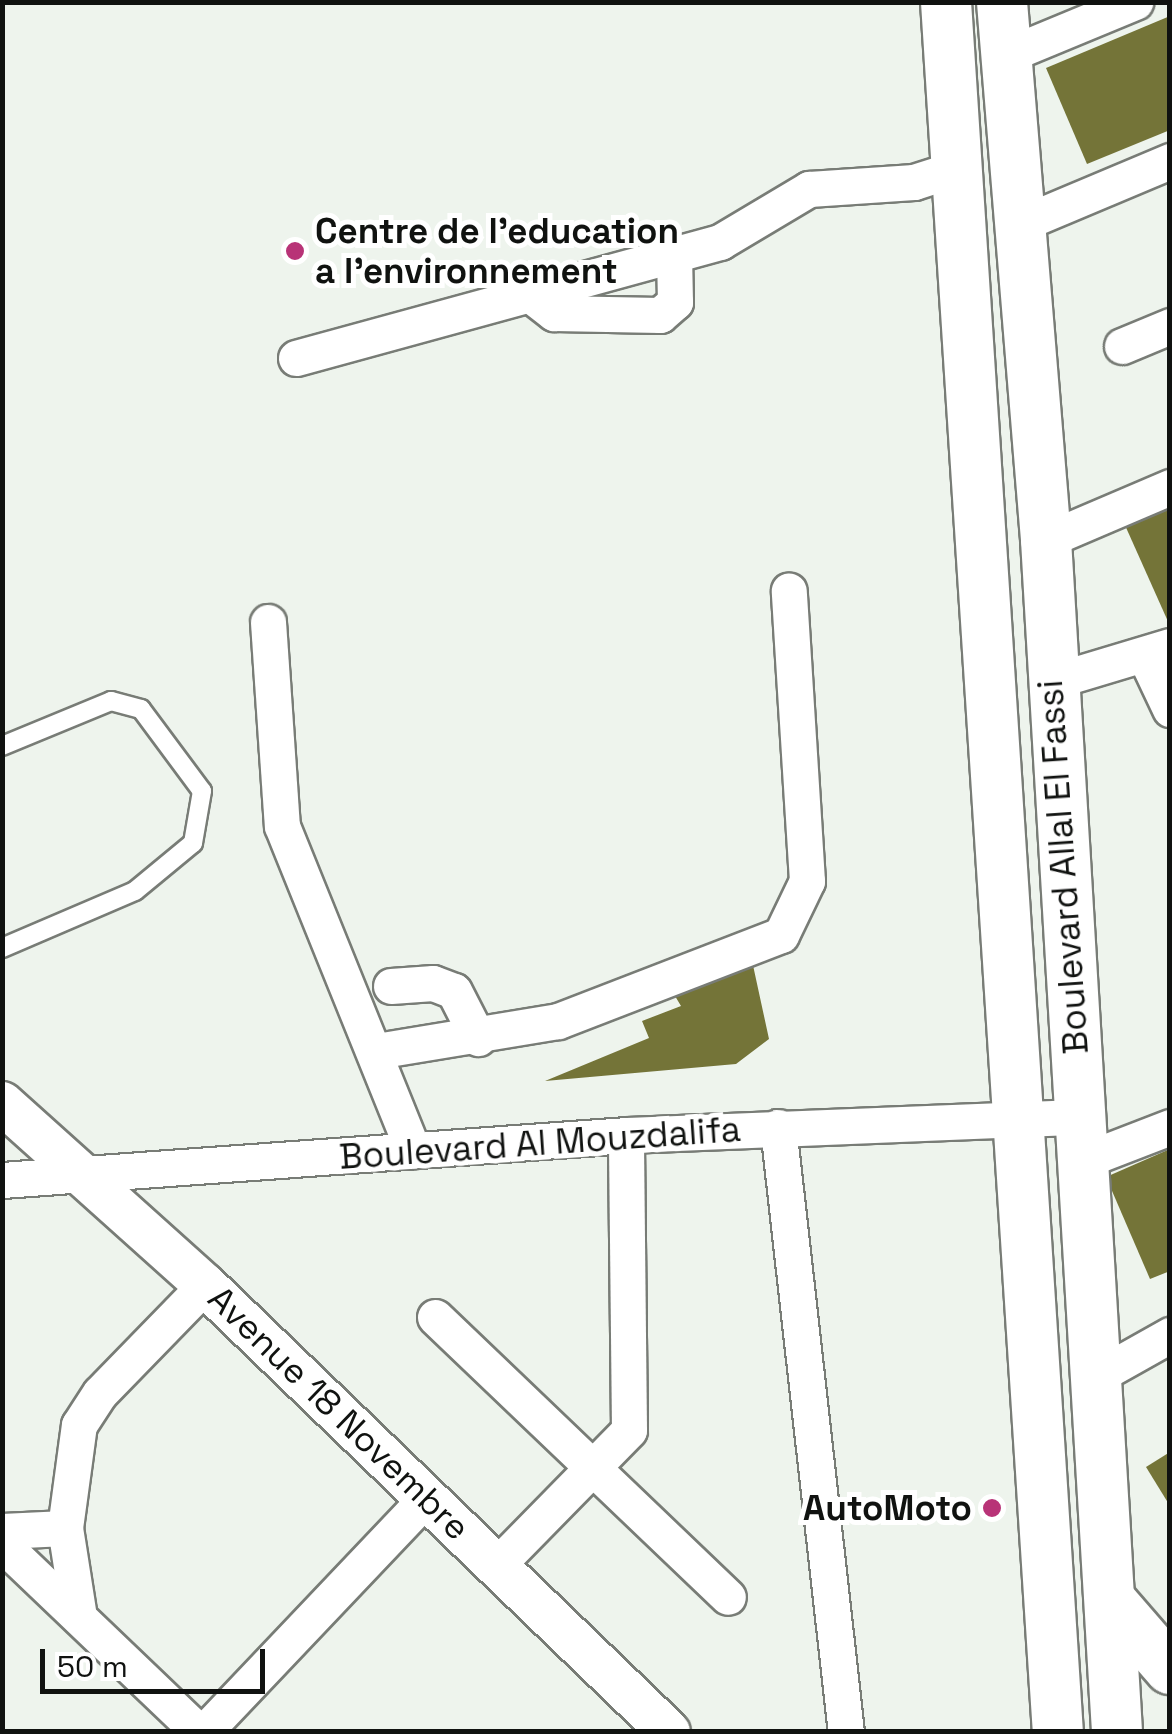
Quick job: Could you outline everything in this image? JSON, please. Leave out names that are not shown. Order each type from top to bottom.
[{"type":"main road","name":"Boulevard Allal El Fassi","points":[[946,2],[954,191],[1022,1118],[1058,1732]]},
{"type":"main road","name":"Boulevard Allal El Fassi","points":[[1002,2],[1046,540],[1050,682],[1112,1601],[1117,1732]]},
{"type":"main road","points":[[1112,1601],[1170,1669]]},
{"type":"street","points":[[1007,56],[1135,2]]},
{"type":"street","points":[[1020,224],[1169,164]]},
{"type":"street","points":[[296,358],[732,237],[792,197],[826,184],[914,182],[954,191]]},
{"type":"street","points":[[528,293],[554,313],[660,315],[674,302],[674,254]]},
{"type":"street","points":[[1122,346],[1170,326]]},
{"type":"street","points":[[1046,540],[1170,487]]},
{"type":"street","points":[[377,1050],[478,1038],[638,994],[757,950],[791,924],[807,880],[789,591]]},
{"type":"street","points":[[268,622],[282,826],[377,1050],[413,1151]]},
{"type":"street","points":[[1050,682],[1157,651],[1170,710]]},
{"type":"street","points":[[391,986],[434,982],[454,991],[478,1038]]},
{"type":"street","name":"Avenue 18 Novembre","points":[[2,1103],[205,1286],[669,1732]]},
{"type":"street","name":"Boulevard Al Mouzdalifa","points":[[2,1180],[626,1136],[1022,1118],[1081,1139]]},
{"type":"street","points":[[1081,1139],[1170,1127]]},
{"type":"street","points":[[778,1128],[846,1732]]},
{"type":"street","points":[[498,1564],[622,1441],[634,1404],[626,1136]]},
{"type":"street","points":[[79,1617],[65,1528],[80,1425],[100,1393],[205,1286]]},
{"type":"street","points":[[435,1318],[728,1597]]},
{"type":"street","points":[[1096,1376],[1170,1335]]},
{"type":"street","points":[[2,1544],[202,1732],[428,1497]]},
{"type":"street","points":[[2,1531],[65,1528]]},
{"type":"lane","points":[[2,746],[110,701],[140,709],[202,791],[193,842],[134,890],[2,948]]},
{"type":"building","points":[[1170,16],[1170,130],[1087,164],[1046,68]]},
{"type":"building","points":[[1170,503],[1170,626],[1124,523]]},
{"type":"building","points":[[751,956],[769,1039],[736,1064],[545,1081],[649,1038],[642,1021],[681,1006],[672,991]]},
{"type":"building","points":[[1170,1149],[1170,1271],[1150,1279],[1106,1177]]},
{"type":"building","points":[[1170,1452],[1170,1506],[1146,1467]]},
{"type":"place","name":"Centre de l'education a l'environnement","points":[[295,251]]},
{"type":"place","name":"AutoMoto","points":[[992,1508]]}]
